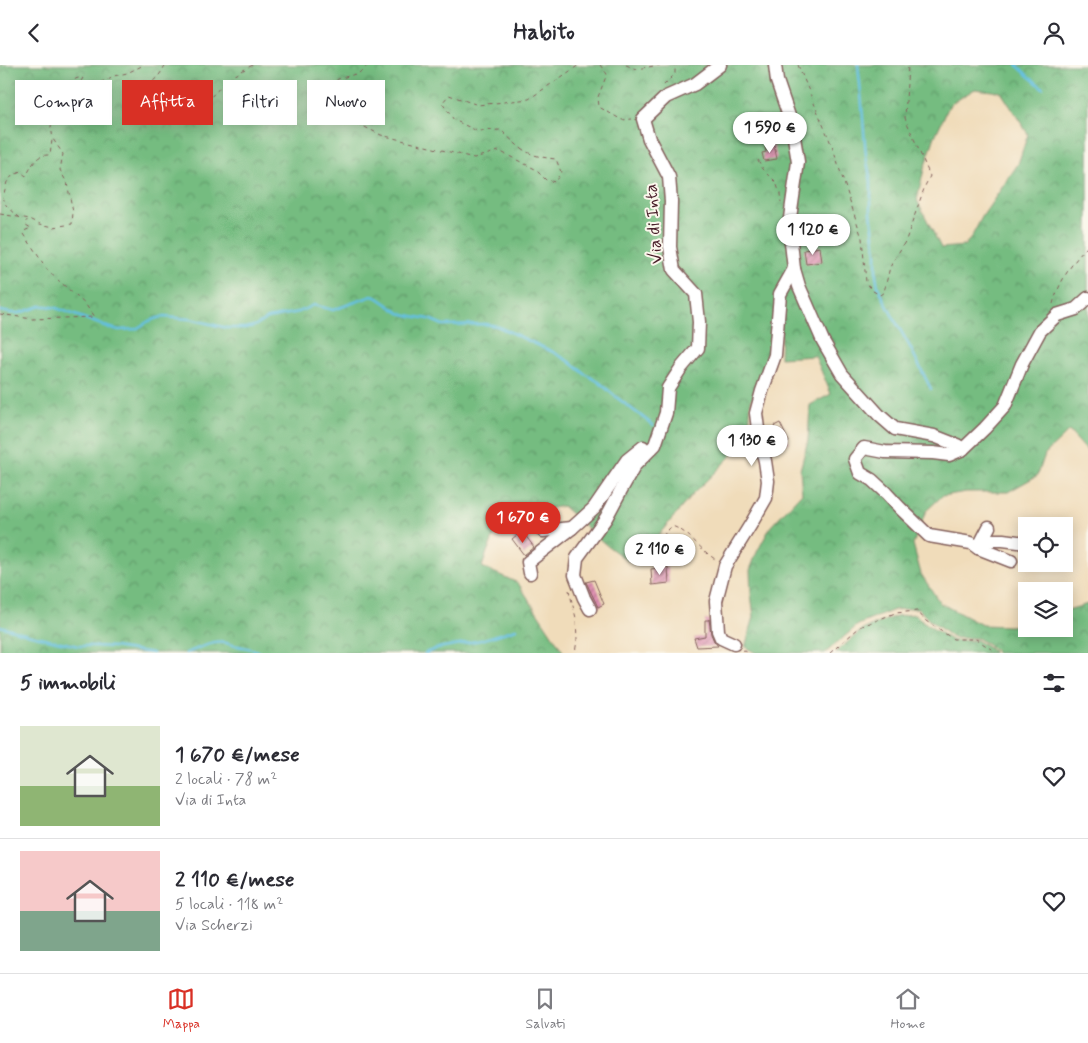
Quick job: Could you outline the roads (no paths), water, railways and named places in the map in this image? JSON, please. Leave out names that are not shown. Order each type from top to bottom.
[{"type":"street","name":"Via di Inta","points":[[590,609],[575,575],[577,558],[606,518],[635,465],[656,445],[666,413],[668,388],[681,368],[698,348],[700,322],[696,294],[674,270],[670,247],[671,201],[669,177],[649,139],[643,119],[666,97],[695,84],[720,65]]},
{"type":"street","points":[[775,65],[777,81],[792,125],[798,162],[789,225],[794,269],[799,286],[823,341],[842,374],[879,415],[895,429],[934,436],[963,449]]},
{"type":"street","points":[[734,644],[720,638],[717,625],[716,601],[725,566],[766,498],[768,481],[756,413],[775,355],[780,294],[794,269]]},
{"type":"street","points":[[1011,561],[978,548],[971,543],[929,536],[886,493],[860,473],[855,459],[864,448],[885,452],[949,455],[963,449],[986,428],[1005,406],[1022,364],[1040,331],[1057,315],[1076,309],[1088,298]]},
{"type":"street","points":[[530,573],[528,562],[572,528],[594,508],[627,460],[659,436]]},
{"type":"street","points":[[978,548],[989,527]]},
{"type":"street","points":[[542,531],[572,528]]},
{"type":"street","points":[[978,548],[990,540],[1003,539],[1018,542]]},
{"type":"waterway","points":[[858,65],[866,156],[871,182],[871,212],[878,287],[931,389]]},
{"type":"waterway","points":[[1017,65],[1043,88]]},
{"type":"waterway","points":[[0,311],[19,313],[40,306],[46,306],[119,330],[136,329],[149,321],[163,317],[190,319],[227,328],[245,328],[254,326],[268,318],[299,312],[313,305],[333,310],[372,296],[400,313],[429,319],[443,325],[485,324],[497,326],[569,361],[653,425]]},
{"type":"waterway","points":[[0,626],[78,646],[114,647],[153,653]]},
{"type":"waterway","points":[[425,653],[438,648],[481,640],[516,629]]},
{"type":"waterway","points":[[186,653],[221,642],[253,649],[261,653]]}]
